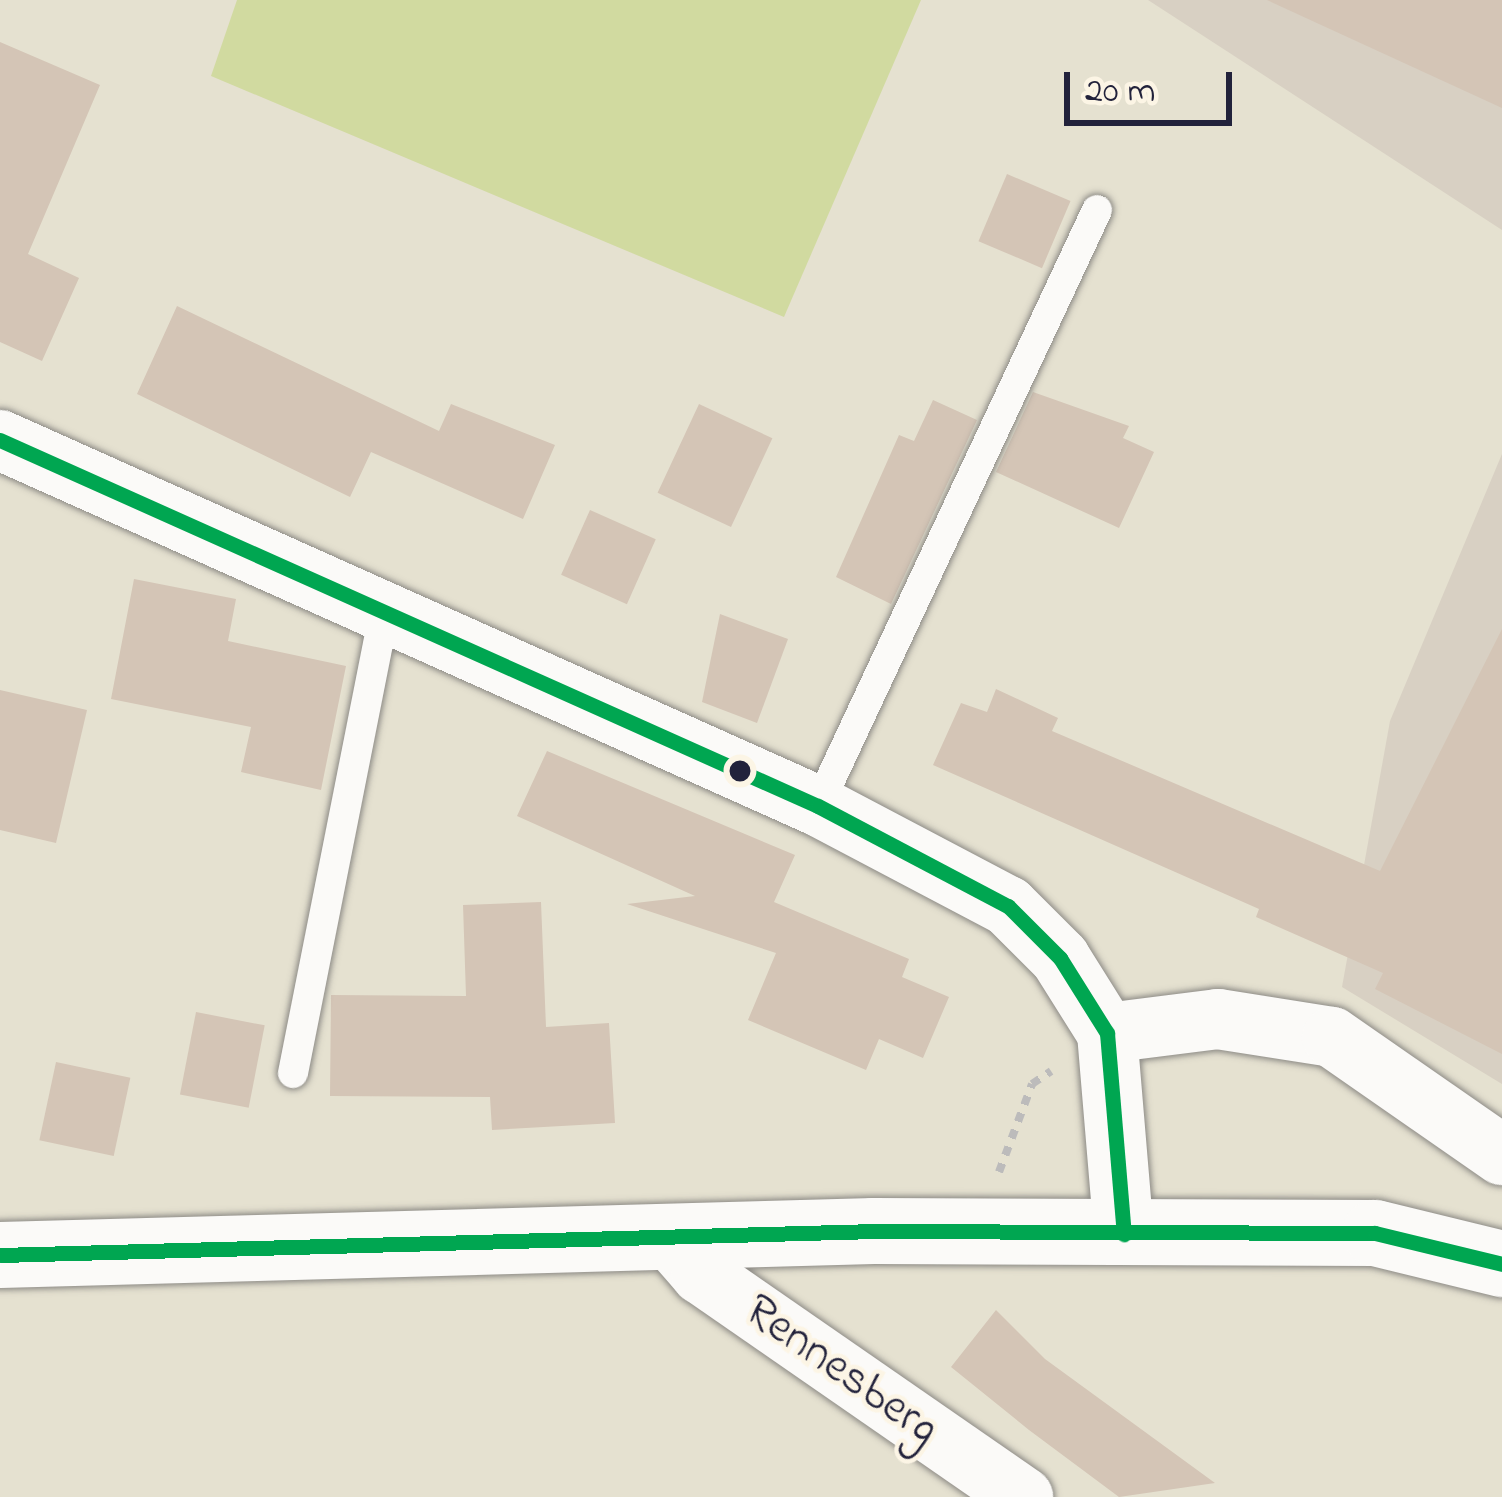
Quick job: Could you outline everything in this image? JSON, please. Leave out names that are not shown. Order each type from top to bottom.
[{"type":"main road","points":[[0,1255],[667,1235],[1376,1233],[1502,1264]]},
{"type":"street","points":[[0,440],[385,608],[818,806],[1008,906],[1060,958],[1107,1033],[1124,1234]]},
{"type":"street","points":[[1107,1033],[1218,1018],[1332,1037],[1502,1155]]},
{"type":"street","name":"Rennesberg","points":[[667,1235],[701,1274],[1023,1497]]},
{"type":"lane","points":[[818,806],[1097,210]]},
{"type":"lane","points":[[293,1073],[385,608]]},
{"type":"shaded area","points":[[1148,0],[1502,0],[1502,230]]},
{"type":"shaded area","points":[[1502,454],[1502,1084],[1342,987],[1390,721]]},
{"type":"green space","points":[[237,0],[921,0],[784,317],[211,76]]},
{"type":"building","points":[[1267,0],[1502,0],[1502,108]]},
{"type":"building","points":[[0,42],[100,85],[28,254],[79,278],[42,361],[0,342]]},
{"type":"building","points":[[1007,174],[1071,201],[1042,268],[978,241]]},
{"type":"building","points":[[177,306],[439,431],[451,404],[555,445],[523,519],[371,452],[350,497],[137,394]]},
{"type":"building","points":[[1033,392],[1129,426],[1123,438],[1154,452],[1119,528],[996,472]]},
{"type":"building","points":[[933,400],[977,420],[891,604],[836,577],[899,435],[914,441]]},
{"type":"building","points":[[699,404],[772,438],[731,527],[658,493]]},
{"type":"building","points":[[590,510],[656,539],[627,604],[561,575]]},
{"type":"building","points":[[134,579],[236,599],[228,641],[346,666],[321,790],[241,772],[251,727],[111,699]]},
{"type":"building","points":[[720,614],[788,639],[757,723],[702,702]]},
{"type":"building","points":[[1502,629],[1502,1054],[1375,989],[1383,973],[1256,917],[1259,909],[933,765],[961,703],[987,712],[996,689],[1058,718],[1052,731],[1380,871]]},
{"type":"building","points":[[0,690],[87,710],[56,843],[0,830]]},
{"type":"building","points":[[547,751],[795,855],[774,902],[909,959],[902,977],[949,997],[923,1058],[879,1039],[866,1070],[748,1020],[776,953],[627,904],[695,896],[517,816]]},
{"type":"building","points":[[541,902],[546,1027],[609,1023],[615,1123],[492,1130],[490,1097],[330,1096],[331,995],[466,996],[463,905]]},
{"type":"building","points":[[196,1012],[265,1025],[249,1108],[180,1094]]},
{"type":"building","points":[[56,1062],[130,1078],[114,1156],[39,1140]]},
{"type":"building","points":[[996,1310],[1045,1359],[1215,1483],[1119,1497],[1029,1430],[951,1367]]},
{"type":"transit line","points":[[0,440],[818,806],[1008,906],[1060,958],[1107,1033],[1124,1234]]},
{"type":"transit line","points":[[0,1255],[874,1231],[1375,1233],[1502,1264]]}]
